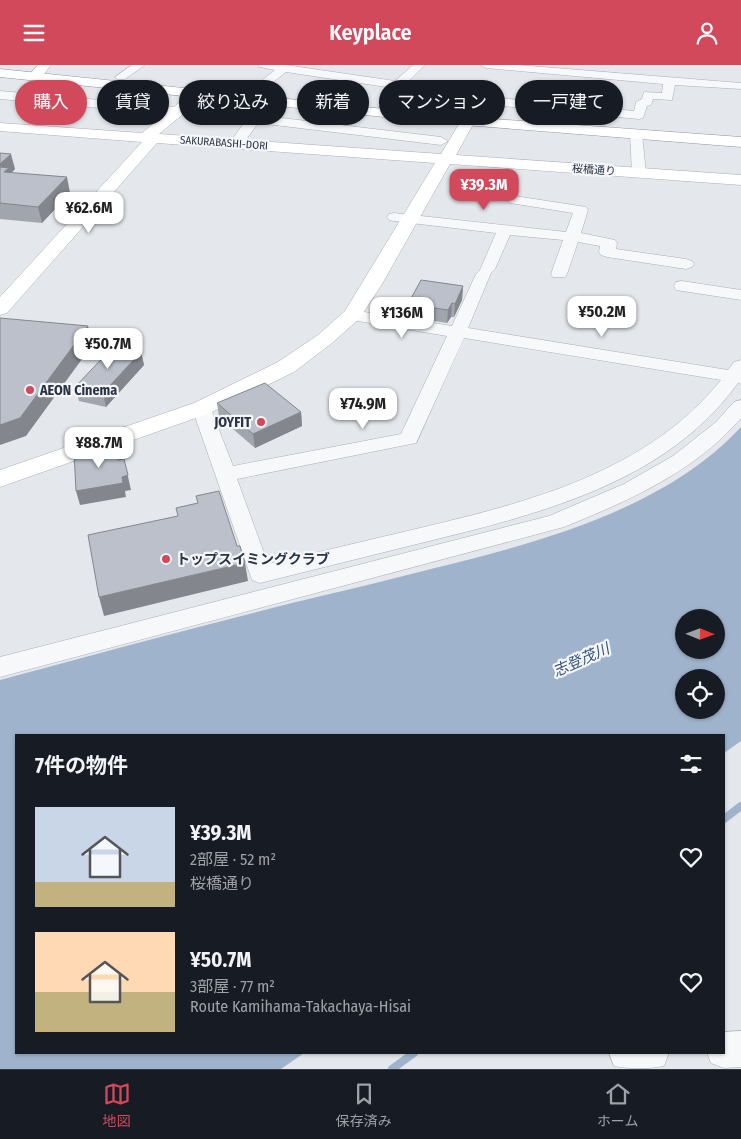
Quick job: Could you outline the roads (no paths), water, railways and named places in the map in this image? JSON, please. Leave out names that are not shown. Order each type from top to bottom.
[{"type":"main road","points":[[0,65],[179,87]]},
{"type":"main road","points":[[0,73],[40,70],[121,77],[179,86]]},
{"type":"main road","points":[[287,95],[379,105]]},
{"type":"main road","points":[[2,304],[149,138],[177,111]]},
{"type":"main road","points":[[505,118],[633,125],[741,135]]},
{"type":"main road","points":[[0,465],[183,402],[265,364],[291,349],[313,332],[335,311],[402,217],[457,125]]},
{"type":"main road","points":[[633,125],[741,142]]},
{"type":"main road","name":"SAKURABASHI-DORI","points":[[0,127],[336,152],[439,153]]},
{"type":"main road","name":"桜橋通り","points":[[439,153],[639,173],[741,180]]},
{"type":"main road","points":[[0,479],[202,409],[286,367],[325,339],[352,315],[372,284],[402,217]]},
{"type":"street","points":[[121,77],[139,65]]},
{"type":"street","points":[[264,65],[379,82]]},
{"type":"street","points":[[404,80],[418,65]]},
{"type":"street","points":[[486,65],[624,78],[741,86]]},
{"type":"street","points":[[624,78],[625,65]]},
{"type":"street","points":[[269,80],[284,68]]},
{"type":"street","points":[[2,97],[40,70]]},
{"type":"street","points":[[639,173],[633,125],[639,115],[642,102],[647,102],[648,95],[668,97],[669,81]]},
{"type":"street","points":[[2,97],[177,111]]},
{"type":"street","points":[[505,104],[633,125]]},
{"type":"street","points":[[287,123],[352,131],[439,153]]},
{"type":"street","points":[[236,144],[250,125]]},
{"type":"street","points":[[336,152],[357,125]]},
{"type":"street","points":[[515,200],[581,210],[559,274]]},
{"type":"street","points":[[402,217],[609,243],[607,253],[686,264]]},
{"type":"street","points":[[226,474],[409,439],[505,229]]},
{"type":"street","points":[[682,286],[741,295]]},
{"type":"street","points":[[352,315],[738,374]]},
{"type":"street","points":[[202,409],[260,574],[495,517],[537,505],[584,487],[652,452],[686,429],[738,374]]},
{"type":"street","points":[[0,667],[556,522],[596,505],[663,472],[693,451],[718,430],[741,406]]},
{"type":"street","points":[[725,1050],[741,1049]]},
{"type":"water","name":"志登茂川","points":[[741,427],[741,741],[725,752],[725,734],[15,734],[15,1054],[303,1054],[281,1069],[0,1069],[0,680],[259,611],[516,547],[599,519],[638,501],[676,480],[710,456]]},
{"type":"waterway","points":[[725,818],[741,806]]},
{"type":"waterway","points":[[392,1069],[413,1054]]},
{"type":"place","name":"AEON Cinema","points":[[30,390]]},
{"type":"place","name":"JOYFIT","points":[[261,422]]},
{"type":"place","name":"トップスイミングクラブ","points":[[166,559]]}]
